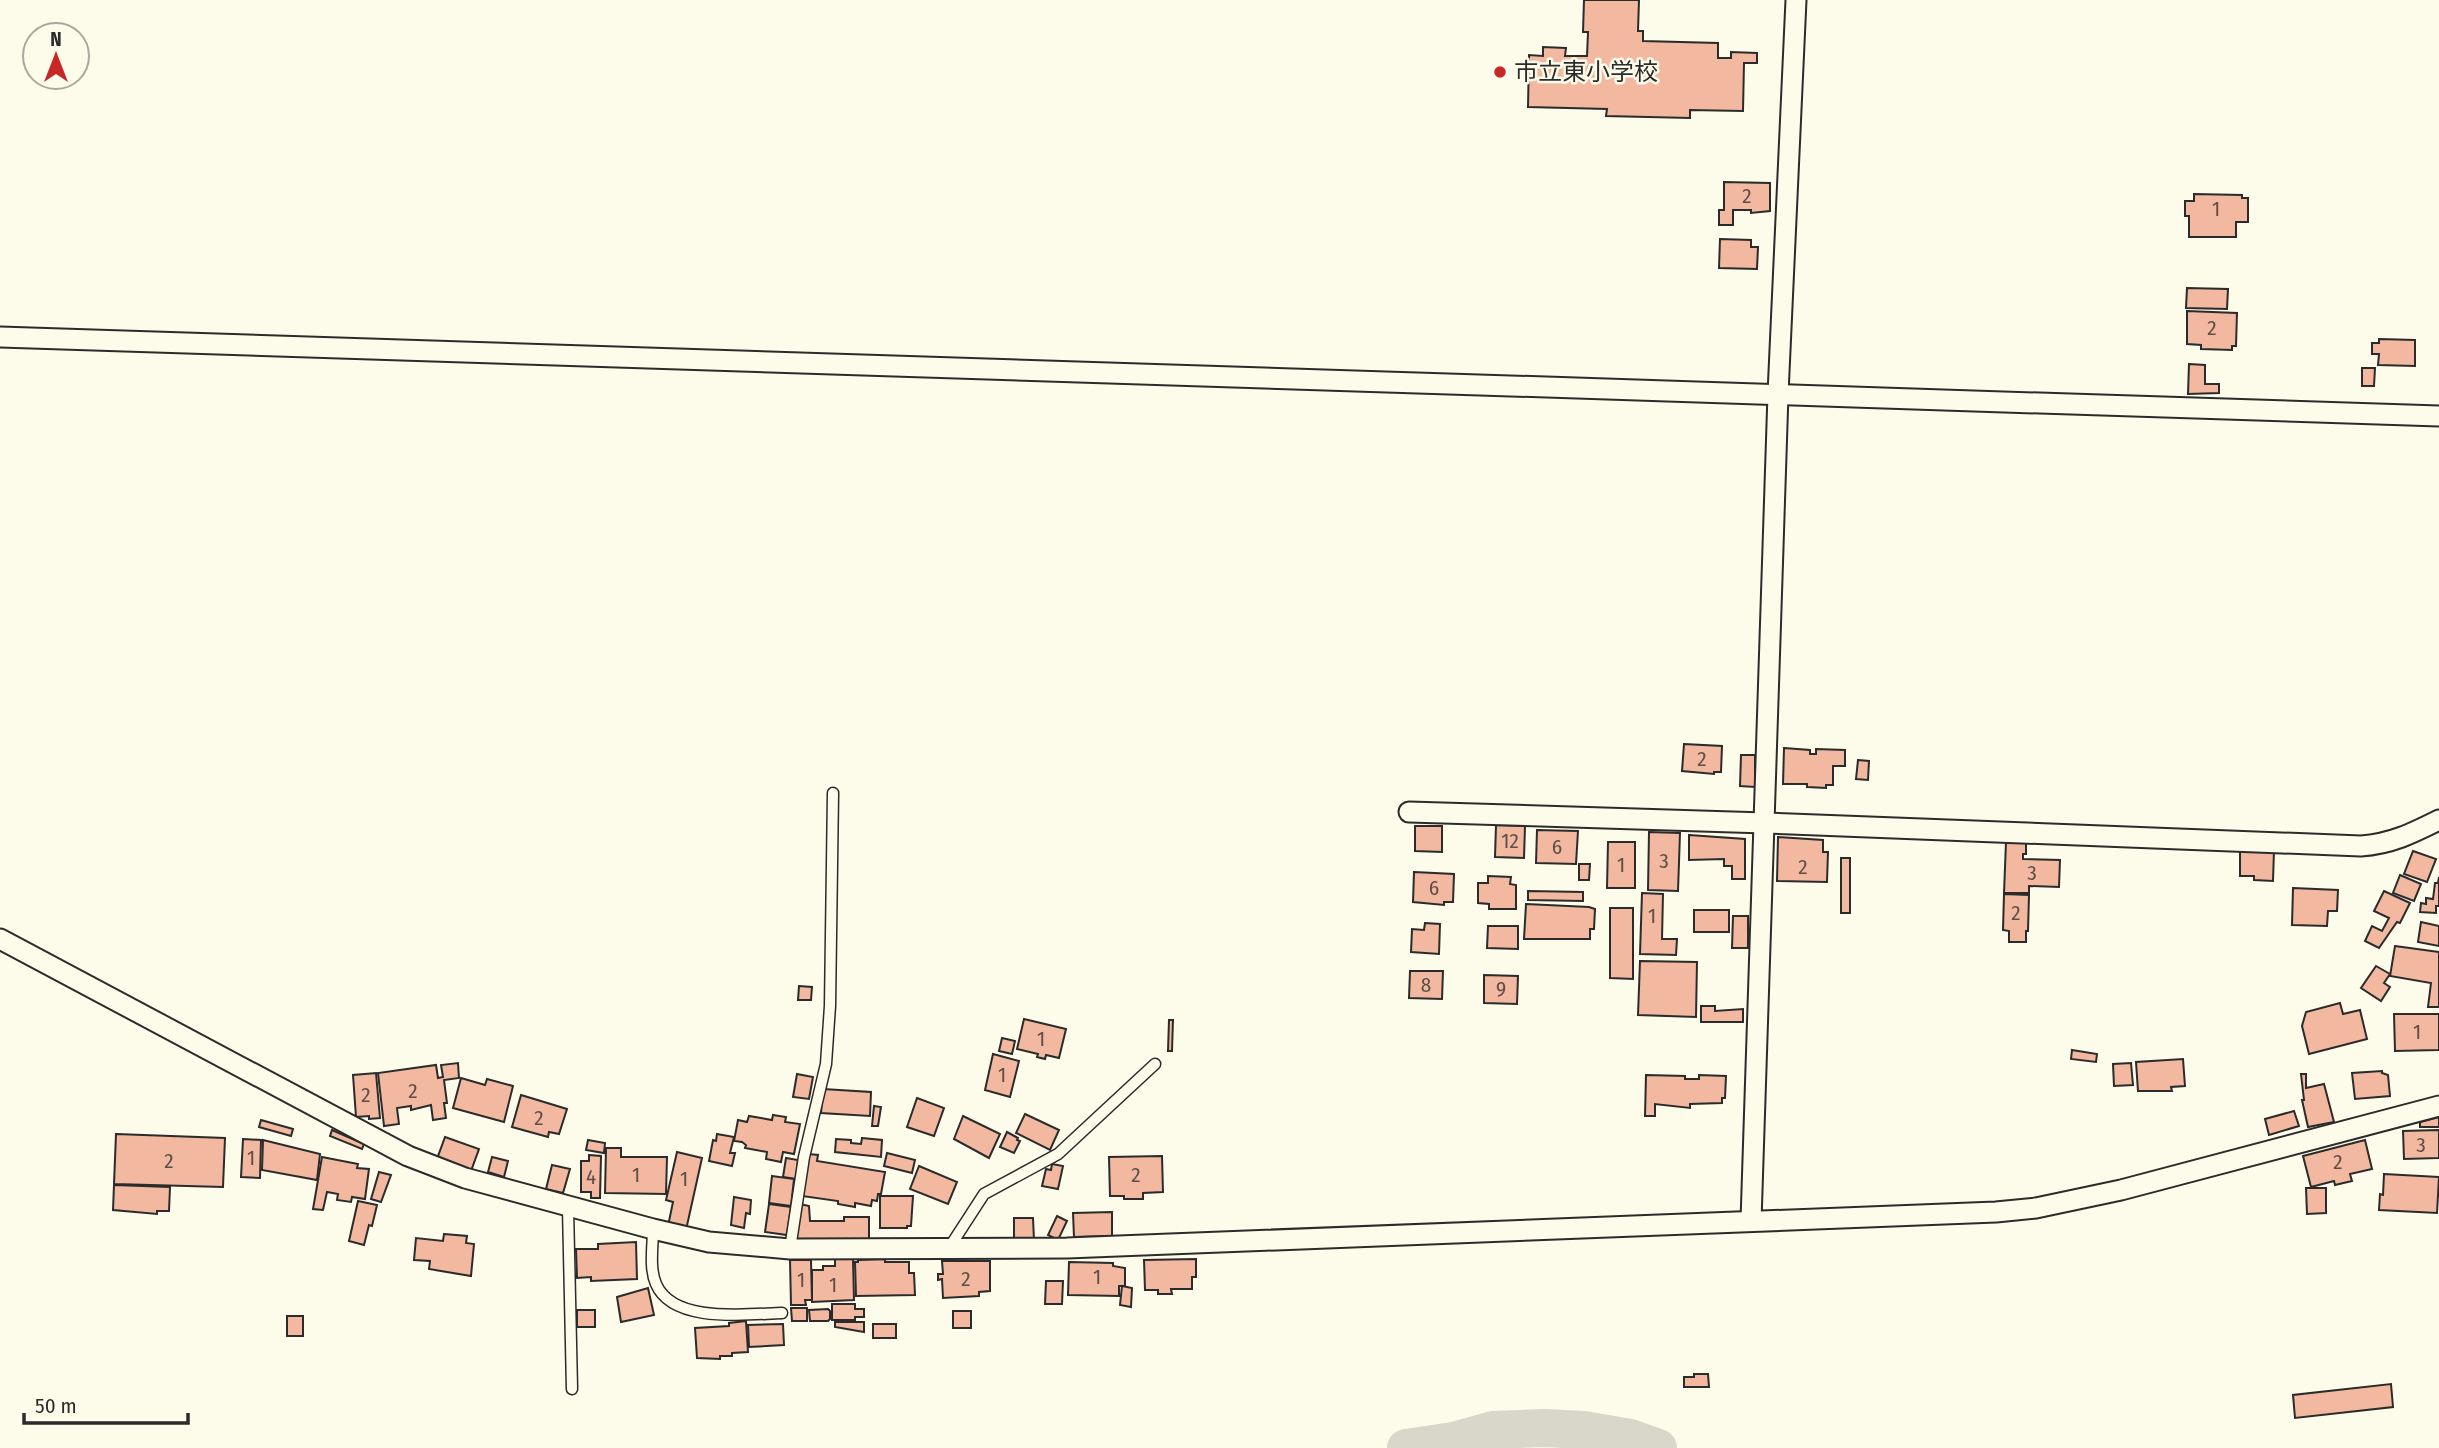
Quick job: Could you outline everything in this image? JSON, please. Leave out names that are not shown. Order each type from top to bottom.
[{"type":"street","points":[[1751,1221],[1778,394],[1796,0]]},
{"type":"street","points":[[0,337],[2439,416]]},
{"type":"street","points":[[1409,812],[2361,846],[2382,845],[2439,820]]},
{"type":"street","points":[[0,939],[408,1156],[465,1178],[653,1229],[709,1242],[790,1249],[1067,1248],[1996,1212],[2036,1208],[2120,1190],[2439,1106]]},
{"type":"lane","points":[[790,1249],[804,1157],[826,1064],[830,1006],[833,793]]},
{"type":"lane","points":[[949,1249],[984,1194],[1058,1154],[1155,1064]]},
{"type":"lane","points":[[568,1208],[572,1390]]},
{"type":"lane","points":[[653,1229],[652,1272],[656,1285],[665,1298],[680,1308],[714,1314],[782,1313]]},
{"type":"building","points":[[1584,0],[1639,0],[1638,31],[1643,31],[1643,41],[1718,43],[1718,58],[1731,58],[1731,52],[1757,53],[1757,63],[1744,63],[1743,111],[1690,110],[1690,118],[1606,116],[1607,109],[1528,107],[1529,55],[1543,56],[1543,47],[1566,48],[1565,56],[1587,56],[1588,32],[1583,32]]},
{"type":"building","points":[[1724,182],[1770,183],[1770,211],[1751,213],[1751,210],[1733,210],[1733,225],[1719,225],[1719,210],[1724,210]]},
{"type":"building","points":[[2194,194],[2242,195],[2242,198],[2248,198],[2248,222],[2236,222],[2236,237],[2189,237],[2189,216],[2185,216],[2185,201],[2194,201]]},
{"type":"building","points":[[1720,239],[1751,240],[1751,247],[1758,247],[1757,269],[1719,268]]},
{"type":"building","points":[[2187,288],[2228,289],[2227,309],[2186,308]]},
{"type":"building","points":[[2187,311],[2237,313],[2236,346],[2232,346],[2232,350],[2201,349],[2201,345],[2187,344]]},
{"type":"building","points":[[2379,339],[2415,340],[2415,366],[2378,365],[2379,354],[2372,354],[2372,343],[2379,343]]},
{"type":"building","points":[[2189,364],[2205,365],[2205,384],[2219,384],[2219,393],[2188,394]]},
{"type":"building","points":[[2362,368],[2375,368],[2374,386],[2362,386]]},
{"type":"building","points":[[1684,744],[1722,746],[1721,772],[1714,774],[1682,771]]},
{"type":"building","points":[[1784,748],[1810,750],[1810,754],[1816,754],[1816,749],[1845,750],[1845,766],[1833,766],[1833,785],[1826,785],[1826,788],[1807,787],[1807,784],[1783,784]]},
{"type":"building","points":[[1741,755],[1755,755],[1755,787],[1740,786]]},
{"type":"building","points":[[1858,760],[1869,761],[1868,780],[1856,779]]},
{"type":"building","points":[[1496,825],[1525,826],[1524,858],[1495,857]]},
{"type":"building","points":[[1415,826],[1442,826],[1442,852],[1415,851]]},
{"type":"building","points":[[1537,830],[1578,831],[1576,864],[1536,863]]},
{"type":"building","points":[[1649,832],[1680,833],[1678,891],[1648,890]]},
{"type":"building","points":[[1689,835],[1745,839],[1745,879],[1732,879],[1732,866],[1724,866],[1724,859],[1689,860]]},
{"type":"building","points":[[1778,837],[1823,840],[1823,852],[1828,852],[1827,882],[1777,881]]},
{"type":"building","points":[[1608,842],[1635,842],[1635,888],[1607,888]]},
{"type":"building","points":[[2006,842],[2026,843],[2023,859],[2060,860],[2059,887],[2029,886],[2029,893],[2004,893]]},
{"type":"building","points":[[2240,849],[2274,850],[2273,881],[2240,876]]},
{"type":"building","points":[[2413,851],[2436,859],[2427,882],[2404,874]]},
{"type":"building","points":[[1841,858],[1850,858],[1850,913],[1841,913]]},
{"type":"building","points":[[1579,864],[1590,864],[1589,880],[1579,880]]},
{"type":"building","points":[[1414,872],[1454,874],[1453,902],[1444,902],[1444,905],[1413,902]]},
{"type":"building","points":[[2400,875],[2421,884],[2414,901],[2393,893]]},
{"type":"building","points":[[1488,876],[1511,877],[1510,884],[1516,885],[1516,909],[1489,909],[1489,904],[1478,903],[1478,883],[1488,883]]},
{"type":"building","points":[[2439,877],[2439,906],[2436,906],[2436,913],[2420,912],[2421,903],[2426,904],[2426,898],[2433,899],[2435,883],[2438,883]]},
{"type":"building","points":[[2293,888],[2338,890],[2337,911],[2328,911],[2327,926],[2292,925]]},
{"type":"building","points":[[1528,891],[1583,892],[1583,901],[1528,900]]},
{"type":"building","points":[[2384,891],[2410,903],[2400,923],[2397,922],[2379,948],[2365,941],[2372,926],[2382,931],[2389,918],[2374,911]]},
{"type":"building","points":[[1642,893],[1663,894],[1662,939],[1677,939],[1676,955],[1640,954]]},
{"type":"building","points":[[2004,894],[2029,895],[2026,942],[2009,942],[2009,931],[2003,930]]},
{"type":"building","points":[[1526,904],[1595,909],[1594,929],[1590,929],[1590,939],[1524,939]]},
{"type":"building","points":[[1610,908],[1633,908],[1633,979],[1610,978]]},
{"type":"building","points":[[1694,910],[1729,910],[1729,932],[1694,932]]},
{"type":"building","points":[[1733,916],[1748,916],[1748,948],[1732,948]]},
{"type":"building","points":[[2421,922],[2439,926],[2439,946],[2418,942]]},
{"type":"building","points":[[1425,923],[1440,924],[1439,954],[1411,952],[1412,929],[1424,930]]},
{"type":"building","points":[[1488,926],[1518,926],[1518,949],[1487,948]]},
{"type":"building","points":[[2395,946],[2439,952],[2439,1007],[2428,1007],[2431,983],[2390,976]]},
{"type":"building","points":[[1640,961],[1697,962],[1696,1017],[1638,1015]]},
{"type":"building","points":[[2376,966],[2390,974],[2384,983],[2390,987],[2381,1001],[2361,988]]},
{"type":"building","points":[[1410,971],[1443,971],[1442,999],[1409,998]]},
{"type":"building","points":[[1484,975],[1518,976],[1517,1004],[1484,1003]]},
{"type":"building","points":[[799,986],[812,987],[811,1000],[798,1000]]},
{"type":"building","points":[[2340,1003],[2343,1014],[2360,1010],[2367,1039],[2309,1054],[2302,1026],[2306,1012]]},
{"type":"building","points":[[1701,1006],[1715,1006],[1715,1011],[1743,1009],[1743,1022],[1701,1022]]},
{"type":"building","points":[[2394,1014],[2439,1014],[2439,1050],[2395,1051]]},
{"type":"building","points":[[1024,1019],[1066,1029],[1059,1058],[1046,1055],[1045,1059],[1037,1057],[1038,1054],[1017,1049]]},
{"type":"building","points":[[1169,1020],[1173,1020],[1172,1051],[1168,1051]]},
{"type":"building","points":[[1002,1038],[1015,1041],[1012,1054],[999,1051]]},
{"type":"building","points":[[2072,1050],[2097,1054],[2096,1062],[2071,1059]]},
{"type":"building","points":[[993,1054],[1019,1061],[1010,1097],[985,1090]]},
{"type":"building","points":[[2183,1059],[2185,1086],[2171,1087],[2172,1091],[2138,1091],[2136,1062]]},
{"type":"building","points":[[458,1063],[459,1078],[444,1080],[446,1118],[433,1120],[431,1105],[411,1110],[411,1106],[397,1108],[399,1124],[384,1126],[378,1073],[436,1065],[438,1078],[443,1077],[441,1065]]},
{"type":"building","points":[[2131,1063],[2133,1085],[2114,1086],[2113,1064]]},
{"type":"building","points":[[2382,1071],[2388,1075],[2390,1096],[2355,1099],[2352,1073]]},
{"type":"building","points":[[376,1073],[380,1118],[356,1117],[353,1075]]},
{"type":"building","points":[[797,1074],[813,1077],[809,1099],[793,1097]]},
{"type":"building","points":[[2301,1074],[2306,1074],[2306,1088],[2324,1084],[2334,1122],[2308,1127],[2302,1100]]},
{"type":"building","points":[[1646,1075],[1685,1076],[1685,1079],[1699,1079],[1699,1075],[1726,1076],[1725,1098],[1722,1098],[1722,1103],[1690,1104],[1690,1108],[1655,1104],[1655,1116],[1645,1116]]},
{"type":"building","points":[[461,1078],[485,1085],[487,1079],[513,1086],[504,1122],[453,1108]]},
{"type":"building","points":[[823,1089],[871,1092],[870,1116],[821,1113]]},
{"type":"building","points":[[521,1095],[567,1109],[559,1134],[549,1132],[548,1137],[512,1127]]},
{"type":"building","points":[[917,1098],[944,1108],[934,1136],[907,1127]]},
{"type":"building","points":[[874,1106],[881,1107],[878,1126],[872,1126]]},
{"type":"building","points":[[2294,1111],[2299,1126],[2269,1135],[2265,1119]]},
{"type":"building","points":[[1025,1114],[1059,1130],[1050,1150],[1016,1133]]},
{"type":"building","points":[[773,1115],[786,1117],[785,1122],[800,1124],[794,1154],[783,1152],[781,1162],[766,1159],[767,1152],[745,1148],[746,1145],[742,1142],[734,1141],[738,1120],[747,1122],[749,1116],[772,1120]]},
{"type":"building","points":[[963,1116],[1000,1134],[989,1158],[954,1139]]},
{"type":"building","points":[[2439,1117],[2439,1127],[2420,1127],[2420,1122]]},
{"type":"building","points":[[261,1120],[293,1129],[291,1136],[259,1127]]},
{"type":"building","points":[[332,1130],[364,1144],[362,1149],[330,1136]]},
{"type":"building","points":[[2439,1130],[2439,1158],[2404,1159],[2403,1131]]},
{"type":"building","points":[[1007,1132],[1020,1141],[1014,1153],[1000,1147]]},
{"type":"building","points":[[116,1134],[225,1138],[223,1187],[114,1184]]},
{"type":"building","points":[[717,1134],[734,1137],[730,1153],[735,1153],[732,1166],[709,1161],[713,1140],[716,1141]]},
{"type":"building","points":[[445,1137],[479,1149],[471,1171],[437,1159]]},
{"type":"building","points":[[862,1138],[882,1140],[881,1157],[835,1152],[836,1139],[861,1144]]},
{"type":"building","points":[[243,1139],[261,1140],[260,1178],[241,1177]]},
{"type":"building","points":[[263,1140],[320,1154],[317,1180],[262,1170]]},
{"type":"building","points":[[588,1140],[605,1143],[604,1153],[586,1150]]},
{"type":"building","points":[[2365,1140],[2372,1169],[2350,1174],[2352,1181],[2335,1185],[2334,1181],[2311,1187],[2303,1156]]},
{"type":"building","points":[[606,1148],[621,1148],[621,1157],[667,1157],[666,1194],[605,1193]]},
{"type":"building","points":[[677,1152],[702,1158],[686,1230],[668,1226],[673,1202],[666,1200]]},
{"type":"building","points":[[887,1153],[915,1160],[912,1173],[884,1166]]},
{"type":"building","points":[[809,1154],[818,1155],[817,1161],[885,1172],[877,1201],[872,1200],[871,1206],[855,1203],[855,1207],[838,1204],[838,1201],[802,1196]]},
{"type":"building","points":[[589,1155],[601,1156],[600,1198],[591,1198],[591,1192],[581,1192],[581,1161],[589,1161]]},
{"type":"building","points":[[1162,1156],[1163,1192],[1143,1193],[1143,1199],[1110,1196],[1109,1157]]},
{"type":"building","points":[[322,1157],[358,1164],[357,1168],[369,1169],[365,1199],[352,1197],[351,1202],[337,1200],[338,1194],[327,1192],[323,1210],[313,1209]]},
{"type":"building","points":[[492,1157],[508,1161],[504,1177],[488,1172]]},
{"type":"building","points":[[786,1158],[798,1160],[796,1179],[783,1177]]},
{"type":"building","points":[[1052,1164],[1063,1166],[1058,1189],[1042,1186],[1046,1169],[1051,1170]]},
{"type":"building","points":[[552,1165],[570,1169],[563,1193],[546,1189]]},
{"type":"building","points":[[919,1166],[957,1182],[948,1204],[910,1189]]},
{"type":"building","points":[[379,1172],[391,1175],[381,1202],[371,1199]]},
{"type":"building","points":[[2384,1174],[2439,1177],[2437,1213],[2379,1210]]},
{"type":"building","points":[[772,1176],[794,1179],[791,1206],[769,1203]]},
{"type":"building","points":[[114,1185],[170,1187],[169,1211],[157,1211],[157,1214],[113,1210]]},
{"type":"building","points":[[2306,1188],[2326,1188],[2326,1213],[2307,1214]]},
{"type":"building","points":[[880,1196],[913,1196],[911,1226],[880,1228]]},
{"type":"building","points":[[734,1197],[751,1200],[750,1214],[746,1213],[744,1228],[731,1225]]},
{"type":"building","points":[[358,1201],[377,1205],[364,1245],[349,1241]]},
{"type":"building","points":[[769,1204],[791,1207],[787,1235],[765,1232]]},
{"type":"building","points":[[800,1204],[809,1206],[810,1221],[844,1221],[844,1217],[869,1217],[869,1242],[795,1240]]},
{"type":"building","points":[[1112,1212],[1112,1236],[1074,1237],[1073,1213]]},
{"type":"building","points":[[1057,1216],[1067,1221],[1058,1240],[1048,1235]]},
{"type":"building","points":[[1014,1218],[1033,1218],[1034,1240],[1014,1241]]},
{"type":"building","points":[[444,1234],[467,1236],[466,1243],[474,1244],[471,1276],[429,1269],[430,1261],[414,1260],[416,1238],[443,1241]]},
{"type":"building","points":[[636,1242],[637,1279],[591,1281],[591,1277],[577,1278],[576,1249],[598,1249],[598,1244]]},
{"type":"building","points":[[835,1259],[853,1259],[854,1300],[812,1302],[812,1270],[835,1266]]},
{"type":"building","points":[[885,1259],[885,1262],[909,1262],[909,1273],[914,1273],[915,1295],[856,1296],[855,1262]]},
{"type":"building","points":[[1196,1259],[1196,1277],[1192,1277],[1192,1289],[1171,1289],[1172,1294],[1145,1290],[1144,1260]]},
{"type":"building","points":[[790,1260],[811,1260],[812,1300],[805,1300],[806,1305],[791,1305]]},
{"type":"building","points":[[942,1261],[990,1261],[990,1291],[979,1292],[979,1296],[943,1298],[942,1279],[938,1280],[938,1274],[943,1274]]},
{"type":"building","points":[[1069,1262],[1113,1263],[1113,1266],[1125,1268],[1125,1286],[1119,1286],[1119,1296],[1068,1295]]},
{"type":"building","points":[[1046,1281],[1063,1281],[1062,1304],[1045,1304]]},
{"type":"building","points":[[1122,1286],[1132,1288],[1131,1307],[1120,1305]]},
{"type":"building","points":[[648,1288],[654,1315],[621,1322],[617,1297]]},
{"type":"building","points":[[832,1304],[855,1304],[855,1309],[864,1309],[864,1317],[855,1317],[855,1320],[832,1320]]},
{"type":"building","points":[[791,1308],[807,1308],[807,1321],[792,1321]]},
{"type":"building","points":[[828,1309],[828,1321],[810,1321],[809,1310]]},
{"type":"building","points":[[577,1310],[595,1310],[595,1327],[577,1327]]},
{"type":"building","points":[[953,1311],[971,1311],[971,1328],[953,1328]]},
{"type":"building","points":[[287,1316],[303,1316],[303,1336],[287,1336]]},
{"type":"building","points":[[746,1321],[748,1352],[720,1356],[720,1359],[697,1358],[695,1328],[729,1326],[729,1323]]},
{"type":"building","points":[[835,1322],[864,1322],[864,1332],[835,1327]]},
{"type":"building","points":[[783,1324],[784,1345],[749,1347],[748,1325]]},
{"type":"building","points":[[873,1324],[896,1324],[896,1338],[873,1338]]},
{"type":"building","points":[[1694,1374],[1708,1374],[1709,1387],[1684,1387],[1684,1377],[1694,1377]]},
{"type":"building","points":[[2391,1384],[2393,1407],[2295,1418],[2293,1395]]},
{"type":"waterway","points":[[1406,1448],[1453,1441],[1493,1430],[1544,1428],[1584,1430],[1630,1438],[1658,1448]]},
{"type":"place","name":"市立東小学校","points":[[1500,72]]}]
